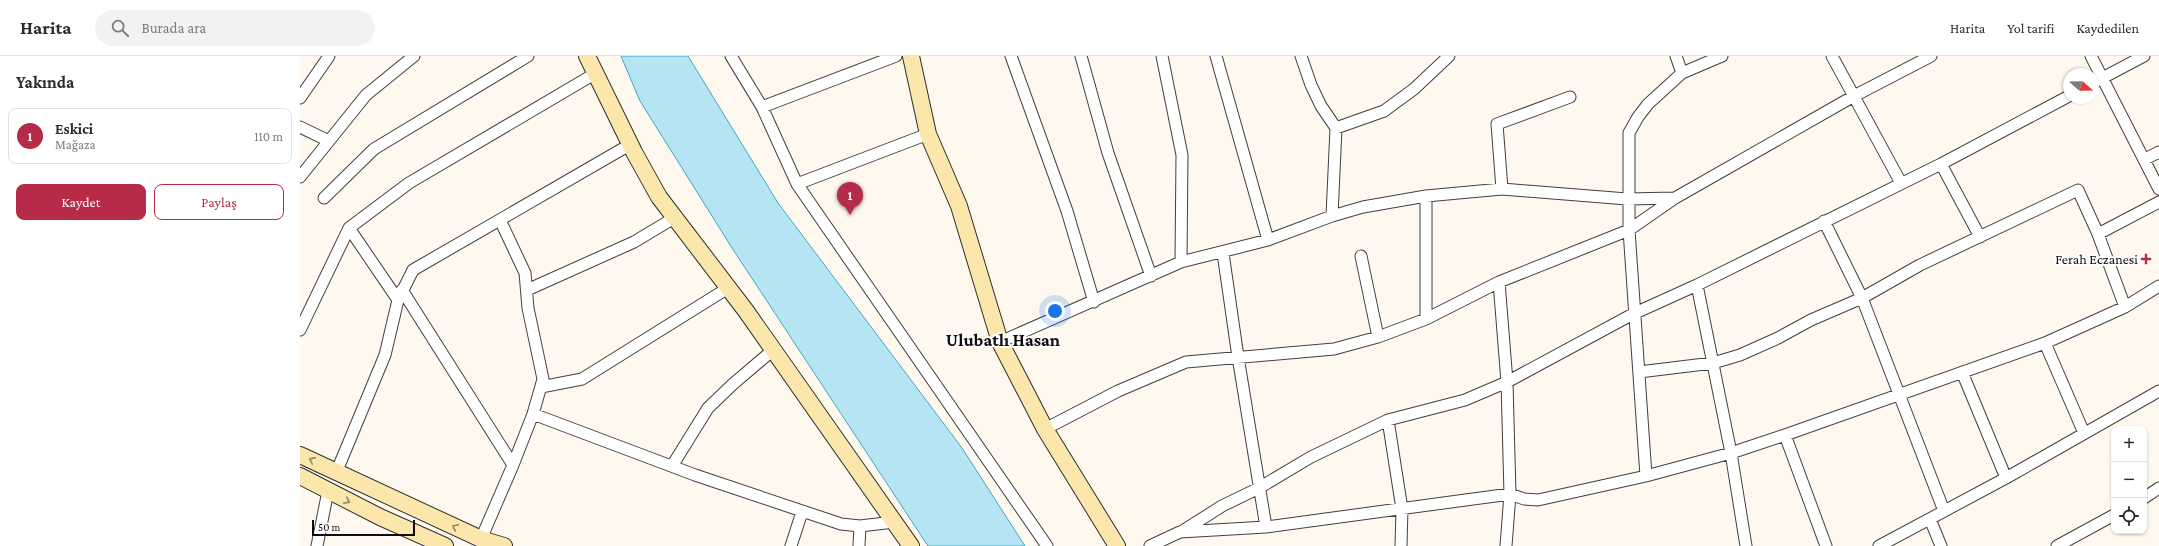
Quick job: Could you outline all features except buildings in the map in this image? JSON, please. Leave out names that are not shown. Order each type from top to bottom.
[{"type":"main road","points":[[588,56],[630,144],[659,197],[773,350],[911,546]]},
{"type":"main road","points":[[911,56],[928,134],[959,206],[1000,342],[1045,429],[1117,546]]},
{"type":"main road","points":[[300,454],[481,539],[504,546]]},
{"type":"main road","points":[[300,476],[380,517],[445,546]]},
{"type":"street","points":[[300,98],[329,56]]},
{"type":"street","points":[[300,178],[366,96],[414,56]]},
{"type":"street","points":[[324,198],[374,149],[528,56]]},
{"type":"street","points":[[731,56],[762,107],[797,184],[1047,546]]},
{"type":"street","points":[[762,107],[896,56]]},
{"type":"street","points":[[1011,56],[1067,211],[1094,302]]},
{"type":"street","points":[[1081,56],[1108,153],[1151,276]]},
{"type":"street","points":[[1162,56],[1182,155],[1181,262]]},
{"type":"street","points":[[1216,56],[1268,240]]},
{"type":"street","points":[[1301,56],[1311,85],[1336,128],[1332,216]]},
{"type":"street","points":[[1336,128],[1384,111],[1414,89],[1449,56]]},
{"type":"street","points":[[1676,56],[1682,73]]},
{"type":"street","points":[[1646,476],[1628,230],[1627,198],[1629,133],[1638,117],[1648,104],[1682,73],[1722,56]]},
{"type":"street","points":[[1832,56],[1901,183]]},
{"type":"street","points":[[1045,429],[1118,391],[1186,362],[1334,349],[1378,337],[1426,319],[1499,282],[1628,230],[1675,198],[1854,96],[1931,56]]},
{"type":"street","points":[[2091,56],[2094,68]]},
{"type":"street","points":[[2099,80],[2144,56]]},
{"type":"street","points":[[300,330],[349,228],[409,183],[596,73]]},
{"type":"street","points":[[2099,83],[2145,159],[2159,189]]},
{"type":"street","points":[[1502,189],[1497,124],[1570,97]]},
{"type":"street","points":[[1150,546],[1180,532],[1222,506],[1259,488],[1311,457],[1388,420],[1465,400],[1507,382],[1633,314],[1697,285],[1941,164],[2063,99]]},
{"type":"street","points":[[300,127],[329,141]]},
{"type":"street","points":[[797,184],[928,134]]},
{"type":"street","points":[[336,472],[385,355],[400,295],[413,270],[630,144]]},
{"type":"street","points":[[2145,159],[2159,152]]},
{"type":"street","points":[[1941,164],[1980,237]]},
{"type":"street","points":[[1000,342],[1094,302],[1181,262],[1223,253],[1268,240],[1332,216],[1363,207],[1426,196],[1502,189],[1627,198],[1675,198]]},
{"type":"street","points":[[1639,372],[1713,363],[1746,352],[1778,338],[1811,320],[1862,298],[1920,265],[2078,190],[2098,234],[2125,307]]},
{"type":"street","points":[[1426,196],[1426,319]]},
{"type":"street","points":[[2098,234],[2159,202]]},
{"type":"street","points":[[526,290],[634,242],[674,218]]},
{"type":"street","points":[[481,539],[533,414],[543,379],[526,290],[525,273],[500,220]]},
{"type":"street","points":[[1824,221],[1862,298],[1944,510]]},
{"type":"street","points":[[349,228],[400,295],[513,465]]},
{"type":"street","points":[[1223,253],[1238,357],[1266,528]]},
{"type":"street","points":[[1361,256],[1378,337]]},
{"type":"street","points":[[1499,282],[1507,382],[1510,494],[1506,546]]},
{"type":"street","points":[[1697,285],[1731,454],[1746,546]]},
{"type":"street","points":[[1180,532],[1266,528],[1510,494],[1524,499],[1538,500],[1646,476],[1731,454],[2045,343],[2125,307],[2159,286]]},
{"type":"street","points":[[541,387],[582,379],[728,288]]},
{"type":"street","points":[[2045,343],[2084,433]]},
{"type":"street","points":[[672,466],[708,408],[733,384],[773,350]]},
{"type":"street","points":[[1962,372],[2006,478]]},
{"type":"street","points":[[1879,546],[2006,478],[2159,390]]},
{"type":"street","points":[[533,414],[672,466],[802,512],[841,524],[860,526],[894,522]]},
{"type":"street","points":[[1388,420],[1402,509],[1401,546]]},
{"type":"street","points":[[1785,435],[1826,546]]},
{"type":"street","points":[[2147,496],[2159,488]]},
{"type":"street","points":[[317,546],[328,491]]},
{"type":"street","points":[[791,546],[802,512]]},
{"type":"street","points":[[2057,546],[2111,517]]},
{"type":"street","points":[[1930,519],[1942,546]]},
{"type":"street","points":[[858,546],[860,526]]},
{"type":"water","points":[[621,56],[688,56],[778,203],[962,448],[1025,546],[928,546],[732,248],[640,101]]},
{"type":"place","name":"Eskici","points":[[850,215]]},
{"type":"place","name":"Ferah Eczanesi","points":[[2146,259]]},
{"type":"district","name":"Ulubatlı Hasan","points":[[1003,340]]}]
